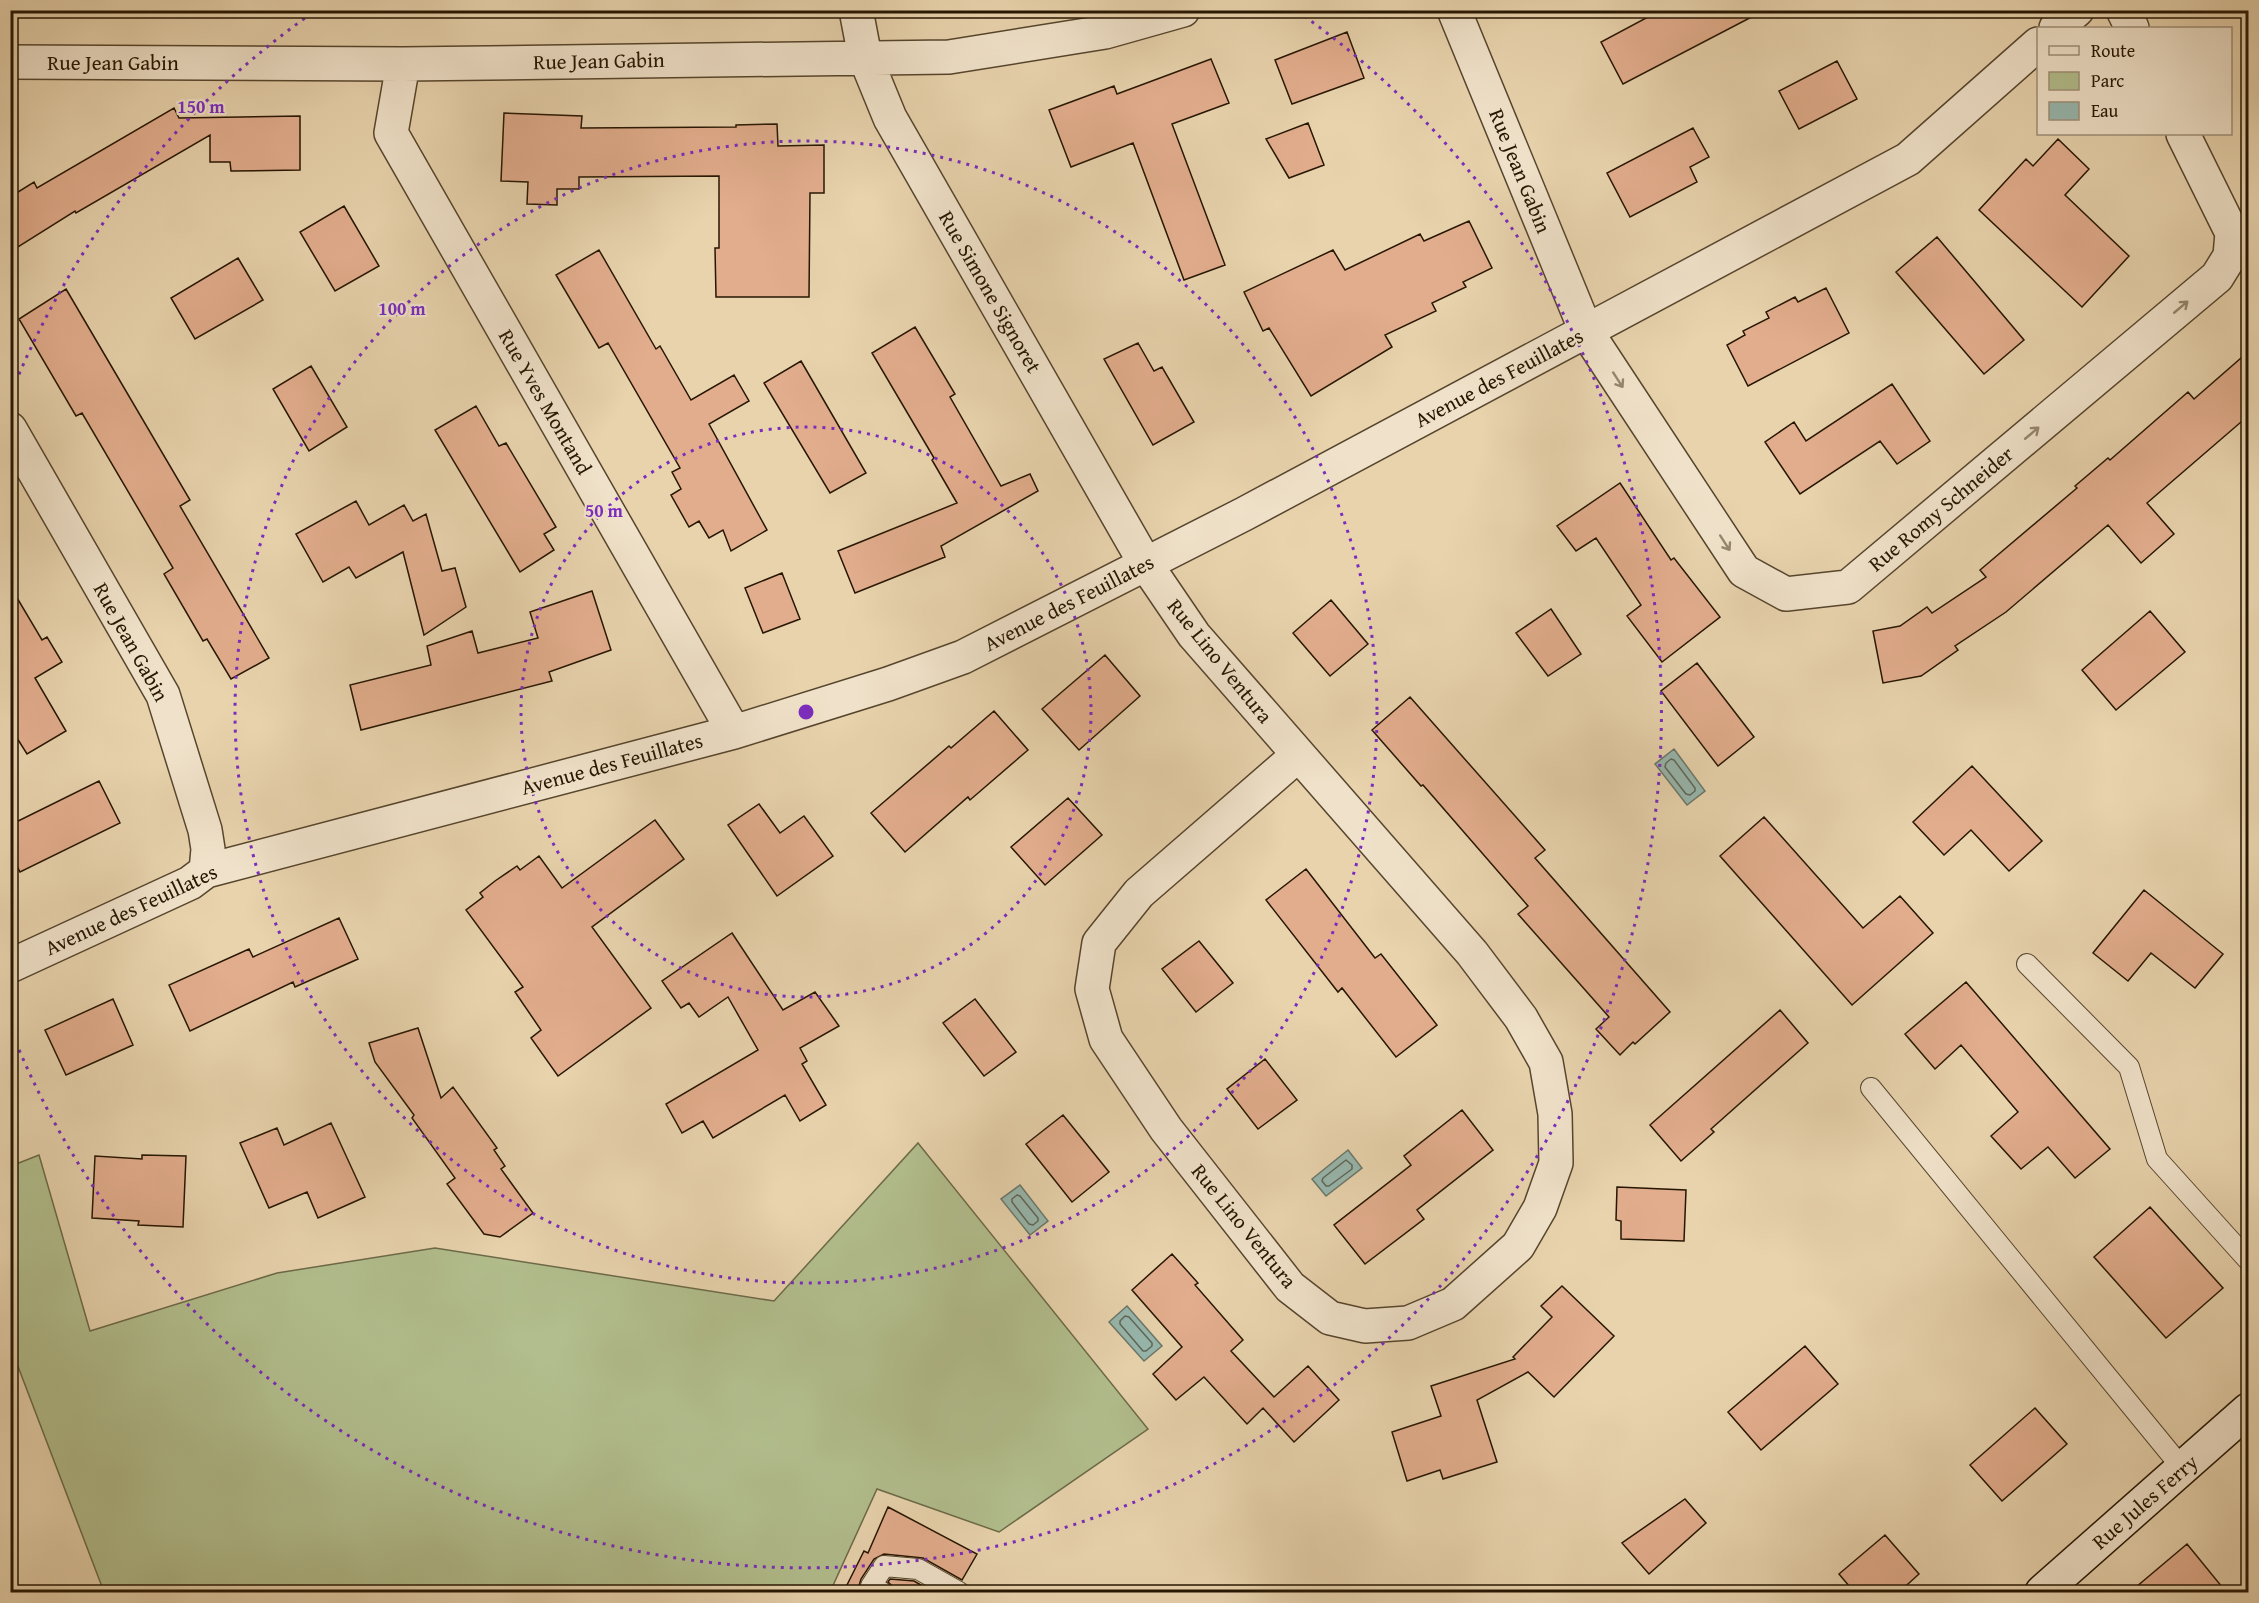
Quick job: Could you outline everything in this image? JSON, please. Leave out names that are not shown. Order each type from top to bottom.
[{"type":"street","name":"Rue Simone Signoret","points":[[856,10],[865,57],[890,118],[1146,563]]},
{"type":"street","name":"Rue Jean Gabin","points":[[10,62],[403,64],[949,57],[1105,32],[1183,10]]},
{"type":"street","name":"Rue Jean Gabin","points":[[1454,10],[1586,331]]},
{"type":"street","points":[[2057,27],[2077,10]]},
{"type":"street","points":[[2123,10],[2132,27]]},
{"type":"street","name":"Avenue des Feuillates","points":[[10,966],[190,883],[206,871],[734,732],[888,684],[963,657],[1146,563],[1908,159],[2037,45]]},
{"type":"street","name":"Rue Yves Montand","points":[[403,64],[391,133],[734,732]]},
{"type":"street","name":"Rue Romy Schneider","points":[[1586,331],[1744,572],[1786,594],[1848,587],[2217,277],[2240,237],[2184,135]]},
{"type":"street","name":"Rue Jean Gabin","points":[[10,429],[163,695],[205,830],[208,849],[206,871]]},
{"type":"street","name":"Rue Lino Ventura","points":[[1146,563],[1194,635],[1472,953],[1521,1018],[1545,1062],[1555,1114],[1556,1163],[1540,1208],[1518,1246],[1453,1304],[1408,1323],[1365,1326],[1330,1317],[1290,1287],[1152,1109],[1106,1039],[1092,989],[1099,943],[1139,893],[1298,755]]},
{"type":"street","name":"Rue Jules Ferry","points":[[2042,1593],[2248,1410]]},
{"type":"lane","points":[[2027,964],[2129,1067],[2157,1159],[2248,1260]]},
{"type":"lane","points":[[1871,1088],[2183,1469]]},
{"type":"lane","points":[[882,1593],[871,1586],[885,1566],[918,1569],[959,1593]]},
{"type":"green space","points":[[918,1143],[1148,1429],[999,1532],[877,1489],[830,1592],[104,1592],[11,1348],[11,1166],[39,1155],[90,1331],[277,1273],[435,1248],[774,1301]]},
{"type":"water","points":[[1674,749],[1705,791],[1687,805],[1655,764]]},
{"type":"water","points":[[1348,1150],[1362,1168],[1326,1196],[1312,1179]]},
{"type":"water","points":[[1020,1185],[1048,1221],[1030,1235],[1001,1199]]},
{"type":"water","points":[[1127,1306],[1162,1346],[1144,1361],[1109,1322]]},
{"type":"building","points":[[1661,10],[1765,10],[1623,84],[1601,42]]},
{"type":"building","points":[[1347,32],[1364,78],[1292,104],[1275,60]]},
{"type":"building","points":[[1211,59],[1229,103],[1172,124],[1225,265],[1184,280],[1133,143],[1071,167],[1049,110],[1114,86],[1117,94]]},
{"type":"building","points":[[1837,61],[1857,99],[1799,129],[1779,91]]},
{"type":"building","points":[[174,108],[179,118],[300,116],[300,170],[231,171],[230,162],[210,162],[210,135],[76,213],[75,211],[10,252],[10,197],[34,182],[37,188]]},
{"type":"building","points":[[504,113],[582,116],[581,128],[736,127],[736,125],[777,124],[778,146],[824,145],[824,193],[810,193],[809,297],[716,297],[715,248],[719,248],[719,176],[579,177],[579,189],[557,189],[557,205],[527,204],[528,182],[501,181]]},
{"type":"building","points":[[1308,123],[1324,165],[1289,178],[1266,139]]},
{"type":"building","points":[[1693,128],[1709,157],[1690,167],[1697,182],[1630,217],[1607,173]]},
{"type":"building","points":[[2058,139],[2089,169],[2065,195],[2129,256],[2082,307],[1979,210],[2026,159],[2033,166]]},
{"type":"building","points":[[344,206],[379,266],[335,291],[300,232]]},
{"type":"building","points":[[1469,221],[1492,268],[1463,282],[1466,287],[1432,303],[1436,311],[1385,335],[1392,347],[1311,396],[1269,328],[1263,331],[1244,292],[1333,250],[1345,270],[1420,234],[1424,241]]},
{"type":"building","points":[[1937,237],[2024,340],[1984,374],[1896,272]]},
{"type":"building","points":[[599,250],[656,349],[660,346],[691,400],[734,375],[749,401],[709,424],[767,530],[731,551],[723,530],[709,538],[699,521],[689,527],[671,495],[681,489],[672,472],[680,468],[608,343],[599,348],[556,275]]},
{"type":"building","points":[[238,258],[263,300],[195,339],[171,298]]},
{"type":"building","points":[[1826,288],[1849,333],[1748,386],[1727,345],[1745,335],[1743,331],[1769,318],[1766,312],[1795,297],[1798,302]]},
{"type":"building","points":[[66,289],[190,500],[180,506],[269,658],[231,679],[207,639],[203,641],[164,574],[173,568],[82,413],[76,416],[19,319]]},
{"type":"building","points":[[915,327],[955,394],[950,397],[1001,486],[1030,474],[1038,491],[941,546],[945,557],[855,593],[838,551],[957,503],[932,460],[934,458],[872,353]]},
{"type":"building","points":[[1138,343],[1154,371],[1162,367],[1194,422],[1153,445],[1104,359]]},
{"type":"building","points":[[2248,352],[2248,416],[2147,503],[2174,534],[2141,563],[2108,525],[2006,612],[1955,646],[1958,650],[1921,676],[1883,683],[1873,631],[1900,626],[1927,607],[1932,613],[1986,577],[1980,570],[2077,488],[2075,486],[2108,458],[2110,460],[2188,392],[2194,399]]},
{"type":"building","points":[[801,361],[866,473],[830,493],[764,383]]},
{"type":"building","points":[[311,366],[347,427],[309,451],[273,389]]},
{"type":"building","points":[[1892,384],[1930,441],[1897,464],[1880,441],[1800,494],[1765,442],[1794,422],[1806,441]]},
{"type":"building","points":[[476,406],[499,446],[506,443],[556,527],[544,534],[554,550],[520,572],[435,430]]},
{"type":"building","points":[[1620,483],[1671,560],[1674,558],[1720,617],[1662,662],[1627,616],[1641,605],[1596,538],[1576,551],[1557,526]]},
{"type":"building","points":[[356,501],[369,525],[404,505],[413,521],[426,514],[442,571],[455,568],[466,607],[424,635],[403,552],[356,578],[349,567],[323,582],[296,534]]},
{"type":"building","points":[[782,573],[800,619],[763,633],[745,588]]},
{"type":"building","points":[[10,586],[42,640],[47,637],[62,662],[35,678],[66,731],[27,754],[10,727]]},
{"type":"building","points":[[592,591],[611,650],[549,672],[552,681],[361,730],[350,685],[431,665],[427,646],[472,631],[478,653],[538,638],[530,612]]},
{"type":"building","points":[[1331,600],[1368,644],[1330,676],[1293,633]]},
{"type":"building","points":[[1551,609],[1581,654],[1548,676],[1516,633]]},
{"type":"building","points":[[2150,611],[2185,652],[2116,710],[2082,670]]},
{"type":"building","points":[[1105,655],[1140,696],[1079,750],[1042,709]]},
{"type":"building","points":[[1697,663],[1754,737],[1718,766],[1661,691]]},
{"type":"building","points":[[1410,697],[1545,850],[1535,858],[1670,1012],[1620,1055],[1596,1029],[1609,1017],[1518,914],[1528,906],[1372,730]]},
{"type":"building","points":[[994,711],[1028,750],[970,800],[968,797],[905,852],[871,813]]},
{"type":"building","points":[[1972,766],[2042,841],[2009,871],[1971,830],[1944,855],[1913,822]]},
{"type":"building","points":[[99,781],[120,823],[20,872],[10,852],[10,825]]},
{"type":"building","points":[[1068,798],[1102,835],[1045,885],[1011,847]]},
{"type":"building","points":[[759,804],[780,833],[804,816],[833,856],[777,896],[728,825]]},
{"type":"building","points":[[1764,817],[1863,928],[1900,896],[1933,933],[1852,1005],[1720,856]]},
{"type":"building","points":[[655,820],[684,859],[592,927],[651,1008],[558,1076],[531,1038],[541,1030],[515,992],[523,987],[466,910],[483,897],[480,893],[495,881],[517,866],[520,870],[539,856],[562,888]]},
{"type":"building","points":[[1306,869],[1375,958],[1381,954],[1437,1025],[1396,1057],[1342,988],[1338,992],[1266,900]]},
{"type":"building","points":[[2144,890],[2223,954],[2195,988],[2151,953],[2128,981],[2093,953]]},
{"type":"building","points":[[339,918],[358,959],[295,987],[293,982],[190,1031],[169,985],[249,949],[253,957]]},
{"type":"building","points":[[732,933],[783,1010],[815,992],[839,1026],[800,1048],[807,1061],[802,1064],[826,1105],[800,1121],[785,1095],[713,1138],[703,1121],[682,1133],[666,1104],[758,1050],[728,997],[699,1017],[689,1003],[681,1008],[662,981]]},
{"type":"building","points":[[1199,941],[1233,983],[1196,1012],[1162,969]]},
{"type":"building","points":[[1966,982],[2110,1149],[2075,1178],[2048,1147],[2021,1169],[1991,1136],[2018,1112],[1961,1045],[1935,1069],[1905,1034]]},
{"type":"building","points":[[113,999],[133,1045],[66,1075],[45,1030]]},
{"type":"building","points":[[975,999],[1016,1052],[984,1076],[943,1023]]},
{"type":"building","points":[[1780,1010],[1808,1043],[1711,1129],[1714,1132],[1681,1161],[1650,1125]]},
{"type":"building","points":[[418,1028],[441,1098],[453,1087],[497,1148],[494,1150],[505,1166],[501,1169],[533,1213],[500,1237],[484,1234],[447,1184],[455,1178],[412,1118],[414,1115],[375,1062],[369,1043]]},
{"type":"building","points":[[1265,1059],[1297,1100],[1258,1129],[1227,1089]]},
{"type":"building","points":[[1462,1110],[1493,1150],[1417,1210],[1424,1219],[1365,1264],[1334,1225],[1411,1165],[1404,1156]]},
{"type":"building","points":[[1063,1115],[1109,1172],[1072,1202],[1026,1144]]},
{"type":"building","points":[[331,1123],[365,1197],[318,1218],[307,1192],[269,1208],[240,1143],[277,1128],[284,1145]]},
{"type":"building","points":[[142,1155],[186,1156],[183,1227],[138,1225],[139,1221],[92,1218],[95,1156],[142,1159]]},
{"type":"building","points":[[1617,1187],[1686,1190],[1684,1241],[1621,1239],[1621,1221],[1616,1220]]},
{"type":"building","points":[[2150,1207],[2223,1288],[2166,1338],[2094,1257]]},
{"type":"building","points":[[1172,1254],[1198,1283],[1195,1285],[1243,1340],[1231,1351],[1274,1397],[1308,1366],[1339,1400],[1294,1442],[1263,1408],[1247,1424],[1204,1377],[1176,1400],[1153,1374],[1182,1347],[1132,1290]]},
{"type":"building","points":[[1562,1286],[1614,1336],[1554,1397],[1528,1372],[1477,1400],[1497,1462],[1443,1479],[1440,1470],[1407,1481],[1392,1432],[1441,1416],[1431,1386],[1515,1359],[1513,1357],[1552,1317],[1541,1306]]},
{"type":"building","points":[[1805,1346],[1838,1384],[1761,1450],[1728,1412]]},
{"type":"building","points":[[2035,1408],[2067,1444],[2002,1501],[1970,1465]]},
{"type":"building","points":[[1685,1499],[1706,1523],[1649,1574],[1622,1543]]},
{"type":"building","points":[[888,1507],[977,1554],[962,1580],[923,1558],[884,1554],[874,1559],[861,1579],[859,1586],[861,1593],[843,1593],[864,1551],[868,1553]]},
{"type":"building","points":[[1885,1535],[1919,1574],[1898,1593],[1855,1593],[1839,1574]]},
{"type":"building","points":[[2187,1544],[2227,1593],[2129,1593]]},
{"type":"building","points":[[890,1579],[914,1581],[935,1593],[894,1593],[888,1582]]}]
